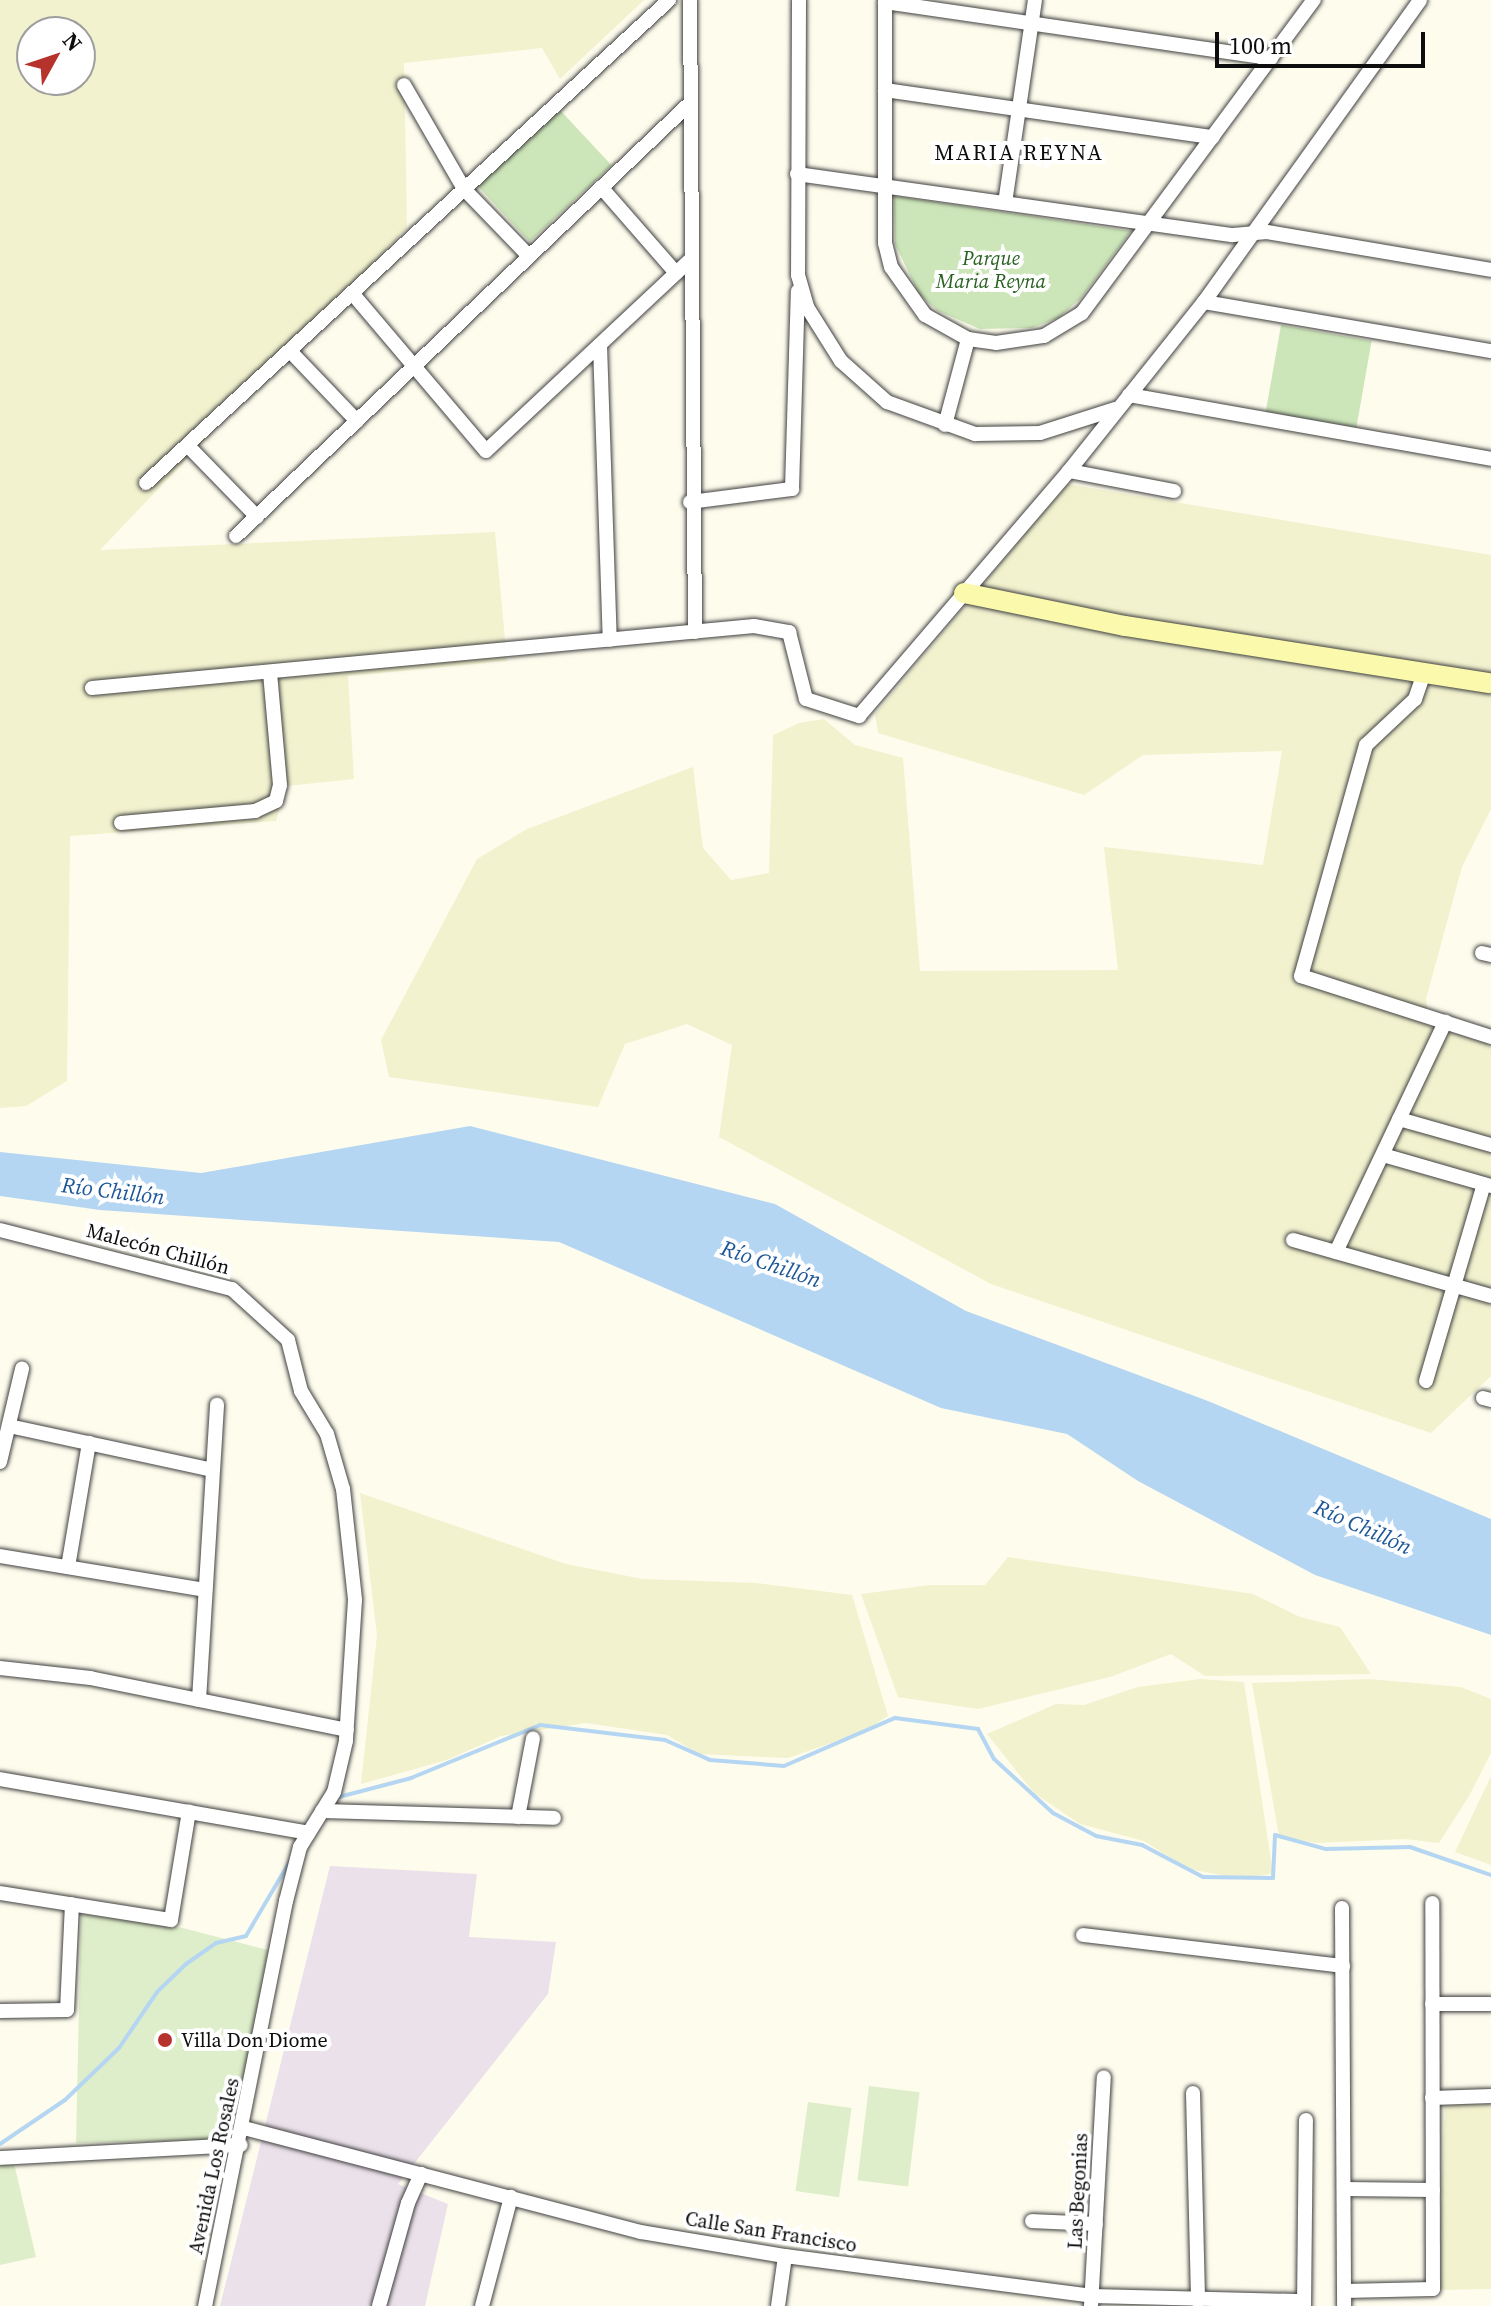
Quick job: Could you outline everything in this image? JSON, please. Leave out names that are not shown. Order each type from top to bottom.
[{"type":"street","points":[[146,483],[669,0]]},
{"type":"street","points":[[690,0],[690,502],[695,632]]},
{"type":"street","points":[[690,502],[792,489],[798,275],[799,0]]},
{"type":"street","points":[[1005,203],[1035,0]]},
{"type":"street","points":[[1271,58],[885,1],[885,243],[891,267],[925,315],[968,339],[1020,342],[1063,327],[1097,296],[1314,0]]},
{"type":"street","points":[[92,688],[754,626],[789,632],[806,699],[859,716],[1069,471],[1204,302],[1257,233],[1420,0]]},
{"type":"street","points":[[404,85],[464,189],[529,256]]},
{"type":"street","points":[[885,90],[1213,137]]},
{"type":"street","points":[[236,536],[690,103]]},
{"type":"street","points":[[797,174],[1150,224],[1257,233],[1491,270]]},
{"type":"street","points":[[601,187],[676,273]]},
{"type":"street","points":[[352,293],[486,451],[690,260]]},
{"type":"street","points":[[798,275],[807,307],[841,361],[887,402],[975,434],[1040,433],[1124,401],[1491,459]]},
{"type":"street","points":[[1204,302],[1491,351]]},
{"type":"street","points":[[945,425],[968,339]]},
{"type":"street","points":[[600,345],[610,640]]},
{"type":"street","points":[[290,351],[357,421]]},
{"type":"street","points":[[188,446],[257,517]]},
{"type":"street","points":[[1069,471],[1174,491]]},
{"type":"street","points":[[964,593],[1125,626],[1491,683]]},
{"type":"street","points":[[121,823],[255,811],[276,801],[280,785],[270,672]]},
{"type":"street","points":[[1424,673],[1415,699],[1366,745],[1301,976],[1491,1037]]},
{"type":"street","points":[[1336,1252],[1445,1022]]},
{"type":"street","points":[[1399,1119],[1491,1145]]},
{"type":"street","points":[[1383,1155],[1488,1185],[1426,1381]]},
{"type":"street","name":"Malecón Chillón","points":[[0,1230],[232,1289],[288,1340]]},
{"type":"street","points":[[1293,1240],[1491,1296]]},
{"type":"street","name":"Avenida Los Rosales","points":[[205,2306],[241,2145],[286,1901],[308,1833],[334,1792],[347,1730],[355,1600],[343,1489],[327,1434],[301,1391],[288,1340]]},
{"type":"street","points":[[0,1462],[22,1369]]},
{"type":"street","points":[[199,1700],[217,1405]]},
{"type":"street","points":[[9,1426],[212,1470]]},
{"type":"street","points":[[68,1567],[89,1443]]},
{"type":"street","points":[[0,1556],[205,1590]]},
{"type":"street","points":[[0,1668],[90,1678],[347,1730]]},
{"type":"street","points":[[518,1817],[533,1738]]},
{"type":"street","points":[[0,1779],[308,1833]]},
{"type":"street","points":[[0,1893],[171,1920],[189,1811]]},
{"type":"street","points":[[322,1811],[554,1818]]},
{"type":"street","points":[[1342,1908],[1344,2299],[1433,2289],[1432,1903]]},
{"type":"street","points":[[0,2011],[67,2010],[72,1904]]},
{"type":"street","points":[[1083,1935],[1343,1966]]},
{"type":"street","points":[[1432,2004],[1491,2004]]},
{"type":"street","name":"Las Begonias","points":[[1092,2301],[1104,2077]]},
{"type":"street","points":[[1193,2093],[1198,2301]]},
{"type":"street","points":[[1432,2098],[1491,2096]]},
{"type":"street","points":[[1304,2303],[1306,2120]]},
{"type":"street","name":"Calle San Francisco","points":[[244,2128],[641,2232],[785,2256],[1092,2301],[1304,2303]]},
{"type":"street","points":[[0,2158],[241,2145]]},
{"type":"street","points":[[379,2306],[408,2203],[421,2174]]},
{"type":"street","points":[[1344,2189],[1433,2190]]},
{"type":"street","points":[[482,2306],[511,2197]]},
{"type":"street","points":[[1032,2221],[1096,2224]]},
{"type":"street","points":[[778,2306],[785,2256]]},
{"type":"street","points":[[1406,2290],[1406,2306]]},
{"type":"shaded area","points":[[330,1866],[477,1874],[469,1937],[556,1942],[548,1994],[398,2184],[448,2204],[425,2306],[220,2306]]},
{"type":"green space","points":[[0,0],[644,0],[560,79],[542,48],[404,63],[407,228],[100,550],[495,532],[507,661],[348,676],[354,779],[287,786],[276,821],[70,836],[67,1081],[26,1106],[0,1108]]},
{"type":"green space","points":[[559,109],[612,165],[530,242],[477,185]]},
{"type":"green space","name":"Parque Maria Reyna","points":[[894,196],[1131,231],[1081,298],[1058,318],[1032,328],[980,329],[938,311],[919,294],[895,244]]},
{"type":"green space","points":[[1281,325],[1372,341],[1356,428],[1266,412]]},
{"type":"green space","points":[[1067,484],[1491,555],[1491,809],[1462,867],[1426,999],[1430,1027],[1491,1044],[1491,1376],[1431,1433],[991,1284],[719,1137],[732,1045],[687,1024],[625,1044],[598,1107],[389,1077],[381,1040],[477,859],[527,829],[693,767],[703,848],[731,880],[769,873],[773,735],[799,723],[824,719],[855,745],[903,758],[920,971],[1118,970],[1104,847],[1263,865],[1282,751],[1143,755],[1084,795],[878,733],[875,714]]},
{"type":"green space","points":[[360,1493],[566,1564],[643,1579],[756,1583],[852,1595],[888,1716],[863,1732],[788,1758],[699,1754],[667,1735],[586,1723],[501,1736],[447,1760],[361,1784],[377,1635]]},
{"type":"green space","points":[[1008,1557],[1253,1594],[1300,1617],[1340,1627],[1371,1674],[1205,1676],[1171,1654],[1110,1677],[978,1709],[898,1697],[861,1594],[930,1585],[985,1585]]},
{"type":"green space","points":[[1200,1679],[1244,1682],[1273,1874],[1238,1878],[1188,1869],[1144,1841],[1080,1824],[1034,1793],[987,1734],[1056,1704],[1084,1705],[1138,1687]]},
{"type":"green space","points":[[1369,1679],[1461,1687],[1491,1699],[1491,1753],[1469,1796],[1439,1843],[1405,1839],[1315,1843],[1279,1836],[1252,1683]]},
{"type":"green space","points":[[1491,1776],[1491,1865],[1455,1852]]},
{"type":"green space","name":"Villa Don Diome","points":[[81,1914],[183,1928],[268,1950],[237,2130],[220,2140],[76,2143]]},
{"type":"green space","points":[[869,2086],[920,2092],[908,2187],[857,2180]]},
{"type":"green space","points":[[808,2102],[852,2108],[839,2197],[795,2191]]},
{"type":"green space","points":[[1491,2104],[1491,2289],[1438,2290],[1445,2105]]},
{"type":"green space","points":[[13,2159],[36,2257],[0,2265],[0,2162]]},
{"type":"water","name":"Río Chillón","points":[[470,1126],[775,1204],[966,1311],[1208,1401],[1491,1519],[1491,1635],[1315,1575],[1138,1481],[1067,1434],[941,1408],[559,1242],[100,1210],[0,1196],[0,1152],[201,1173]]},
{"type":"waterway","points":[[335,1798],[411,1778],[540,1725],[665,1740],[710,1760],[784,1766],[895,1718],[978,1729],[994,1759],[1053,1813],[1096,1836],[1142,1845],[1203,1877],[1273,1878],[1275,1835],[1326,1849],[1410,1847],[1491,1875]]},
{"type":"waterway","points":[[0,2144],[65,2100],[119,2048],[157,1992],[186,1964],[216,1943],[246,1936],[290,1861]]},
{"type":"place","name":"Villa Don Diome","points":[[165,2040]]},
{"type":"district","name":"MARIA REYNA","points":[[1019,153]]}]
